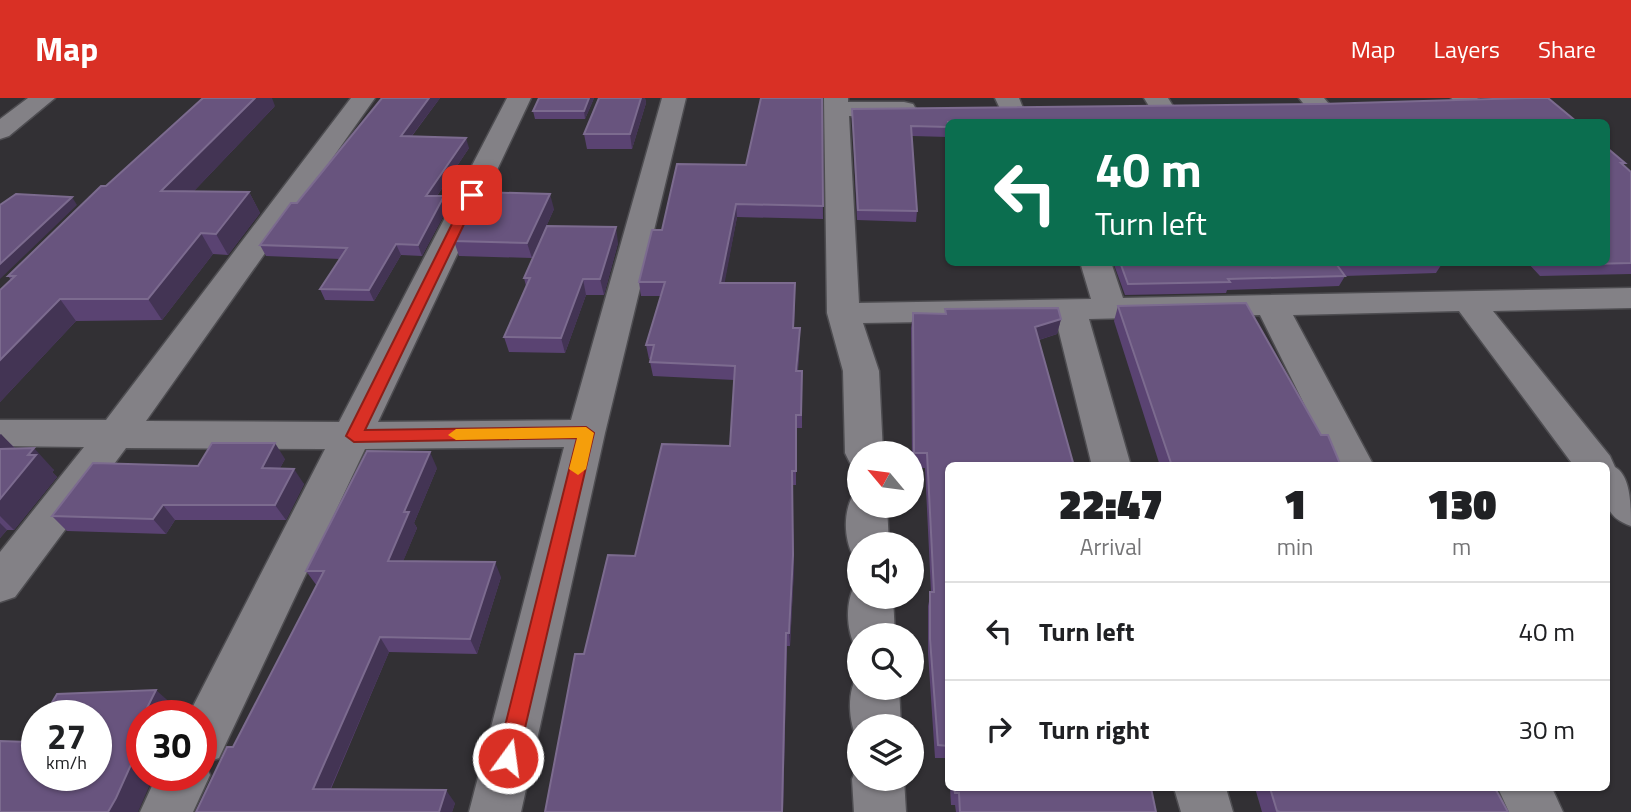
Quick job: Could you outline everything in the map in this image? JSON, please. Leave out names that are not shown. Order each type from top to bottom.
[{"type":"street","points":[[0,131],[43,98]]},
{"type":"street","points":[[0,584],[116,434],[363,98]]},
{"type":"street","points":[[217,709],[519,98]]},
{"type":"street","points":[[495,812],[586,433],[674,98]]},
{"type":"street","points":[[1464,99],[1487,119]]},
{"type":"street","points":[[1438,101],[1503,99]]},
{"type":"street","points":[[864,441],[861,371],[844,313],[836,104],[932,109]]},
{"type":"street","points":[[1001,105],[1038,107]]},
{"type":"street","points":[[1096,266],[1111,309]]},
{"type":"street","points":[[844,313],[1272,307],[1631,298]]},
{"type":"street","points":[[1468,302],[1593,462]]},
{"type":"street","points":[[1272,307],[1353,462]]},
{"type":"street","points":[[1070,310],[1111,462]]},
{"type":"street","points":[[0,433],[354,436],[586,433]]},
{"type":"street","points":[[1610,484],[1631,510]]},
{"type":"street","points":[[166,812],[176,791]]},
{"type":"street","points":[[879,791],[880,812]]},
{"type":"street","points":[[1201,791],[1207,812]]},
{"type":"street","points":[[1526,791],[1537,812]]},
{"type":"building","points":[[203,98],[255,98],[161,191],[249,192],[216,234],[201,233],[148,299],[60,299],[0,360],[0,290],[15,276],[8,276],[101,186],[106,186]]},
{"type":"building","points":[[382,98],[429,98],[401,136],[466,138],[426,196],[444,196],[418,245],[396,244],[369,290],[320,289],[347,248],[260,245],[291,203],[297,203]]},
{"type":"building","points":[[539,98],[589,98],[584,111],[533,111]]},
{"type":"building","points":[[599,98],[641,98],[630,134],[584,134]]},
{"type":"building","points":[[761,98],[822,98],[823,206],[736,204],[720,283],[795,283],[793,328],[800,328],[796,371],[802,371],[801,415],[796,415],[796,471],[792,471],[793,555],[789,633],[786,633],[782,812],[545,812],[575,654],[584,654],[608,555],[635,556],[662,444],[730,446],[735,366],[650,362],[654,345],[646,345],[665,282],[639,282],[652,230],[662,230],[677,164],[746,165]]},
{"type":"building","points":[[1548,98],[1573,119],[945,119],[945,127],[911,126],[917,211],[858,210],[852,109],[1320,104]]},
{"type":"building","points":[[1610,150],[1631,172],[1631,263],[1610,264]]},
{"type":"building","points":[[478,192],[550,194],[527,243],[454,241]]},
{"type":"building","points":[[16,194],[72,197],[0,264],[0,205]]},
{"type":"building","points":[[547,226],[616,227],[600,279],[583,279],[561,338],[504,337],[530,278],[524,278]]},
{"type":"building","points":[[1121,266],[1338,266],[1345,276],[1228,279],[1230,282],[1128,284]]},
{"type":"building","points":[[1246,303],[1321,435],[1328,435],[1339,462],[1171,462],[1118,306]]},
{"type":"building","points":[[1058,308],[1061,319],[1035,327],[1073,462],[945,462],[945,746],[938,745],[930,639],[930,592],[934,592],[927,453],[924,453],[924,441],[914,441],[913,313],[946,314],[945,309]]},
{"type":"building","points":[[212,443],[275,443],[262,468],[294,469],[275,505],[163,505],[153,519],[52,516],[93,463],[198,466]]},
{"type":"building","points":[[34,448],[28,455],[36,455],[0,499],[0,449]]},
{"type":"building","points":[[367,451],[430,452],[404,512],[409,512],[388,561],[495,562],[470,639],[380,637],[313,789],[446,790],[439,812],[196,812],[206,791],[217,791],[217,768],[227,747],[233,747],[324,571],[306,571]]},
{"type":"building","points":[[156,690],[151,700],[126,700],[126,776],[108,812],[0,812],[0,741],[21,742],[21,791],[112,791],[112,700],[53,700],[57,694]]},
{"type":"building","points":[[1152,791],[1156,812],[960,812],[959,793],[955,793]]},
{"type":"building","points":[[1271,791],[1497,791],[1508,812],[1280,812],[1277,811]]},
{"type":"slow traffic","points":[[456,435],[586,433],[578,469]]},
{"type":"route","points":[[472,195],[354,436],[586,433],[508,758]]}]
